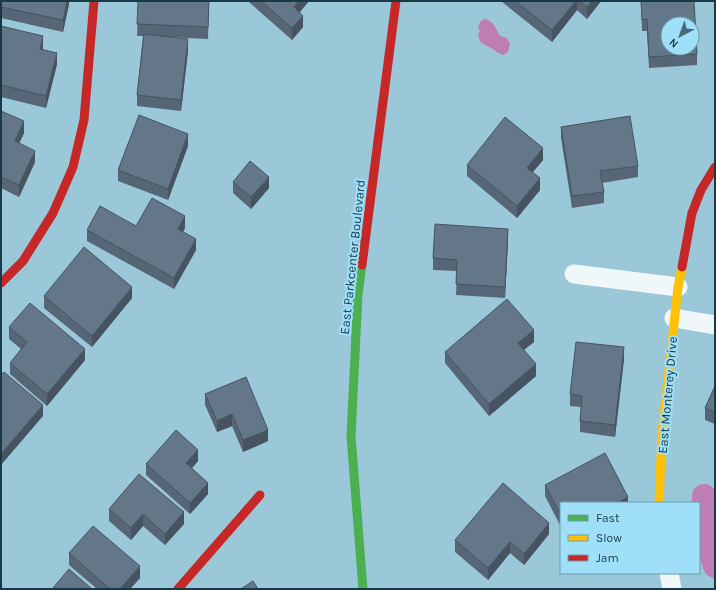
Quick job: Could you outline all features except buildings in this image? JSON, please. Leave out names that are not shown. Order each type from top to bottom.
[{"type":"street","points":[[1,283],[23,261],[53,213],[73,167],[84,120],[94,1]]},
{"type":"street","name":"East Parkcenter Boulevard","points":[[363,589],[350,436],[358,294],[396,1]]},
{"type":"street","name":"East Monterey Drive","points":[[659,502],[662,433],[678,287],[692,213],[701,190],[715,167]]},
{"type":"street","points":[[574,274],[678,287]]},
{"type":"street","points":[[674,318],[715,325]]},
{"type":"street","points":[[178,589],[260,495]]},
{"type":"street","points":[[669,574],[672,589]]},
{"type":"shaded area","points":[[484,19],[492,23],[500,36],[507,38],[510,44],[508,52],[503,55],[481,42],[478,34],[480,31],[478,27],[480,22]]},
{"type":"waterway","points":[[704,496],[702,530],[715,566]]},
{"type":"traffic: fast","points":[[362,265],[358,294],[351,436],[363,589]]},
{"type":"traffic: slow","points":[[659,502],[662,433],[678,287],[682,267]]},
{"type":"traffic: jam","points":[[1,283],[23,261],[53,213],[73,167],[84,120],[94,1]]},
{"type":"traffic: jam","points":[[362,265],[396,1]]},
{"type":"traffic: jam","points":[[682,267],[692,213],[701,190],[715,167]]},
{"type":"traffic: jam","points":[[178,589],[260,495]]}]
